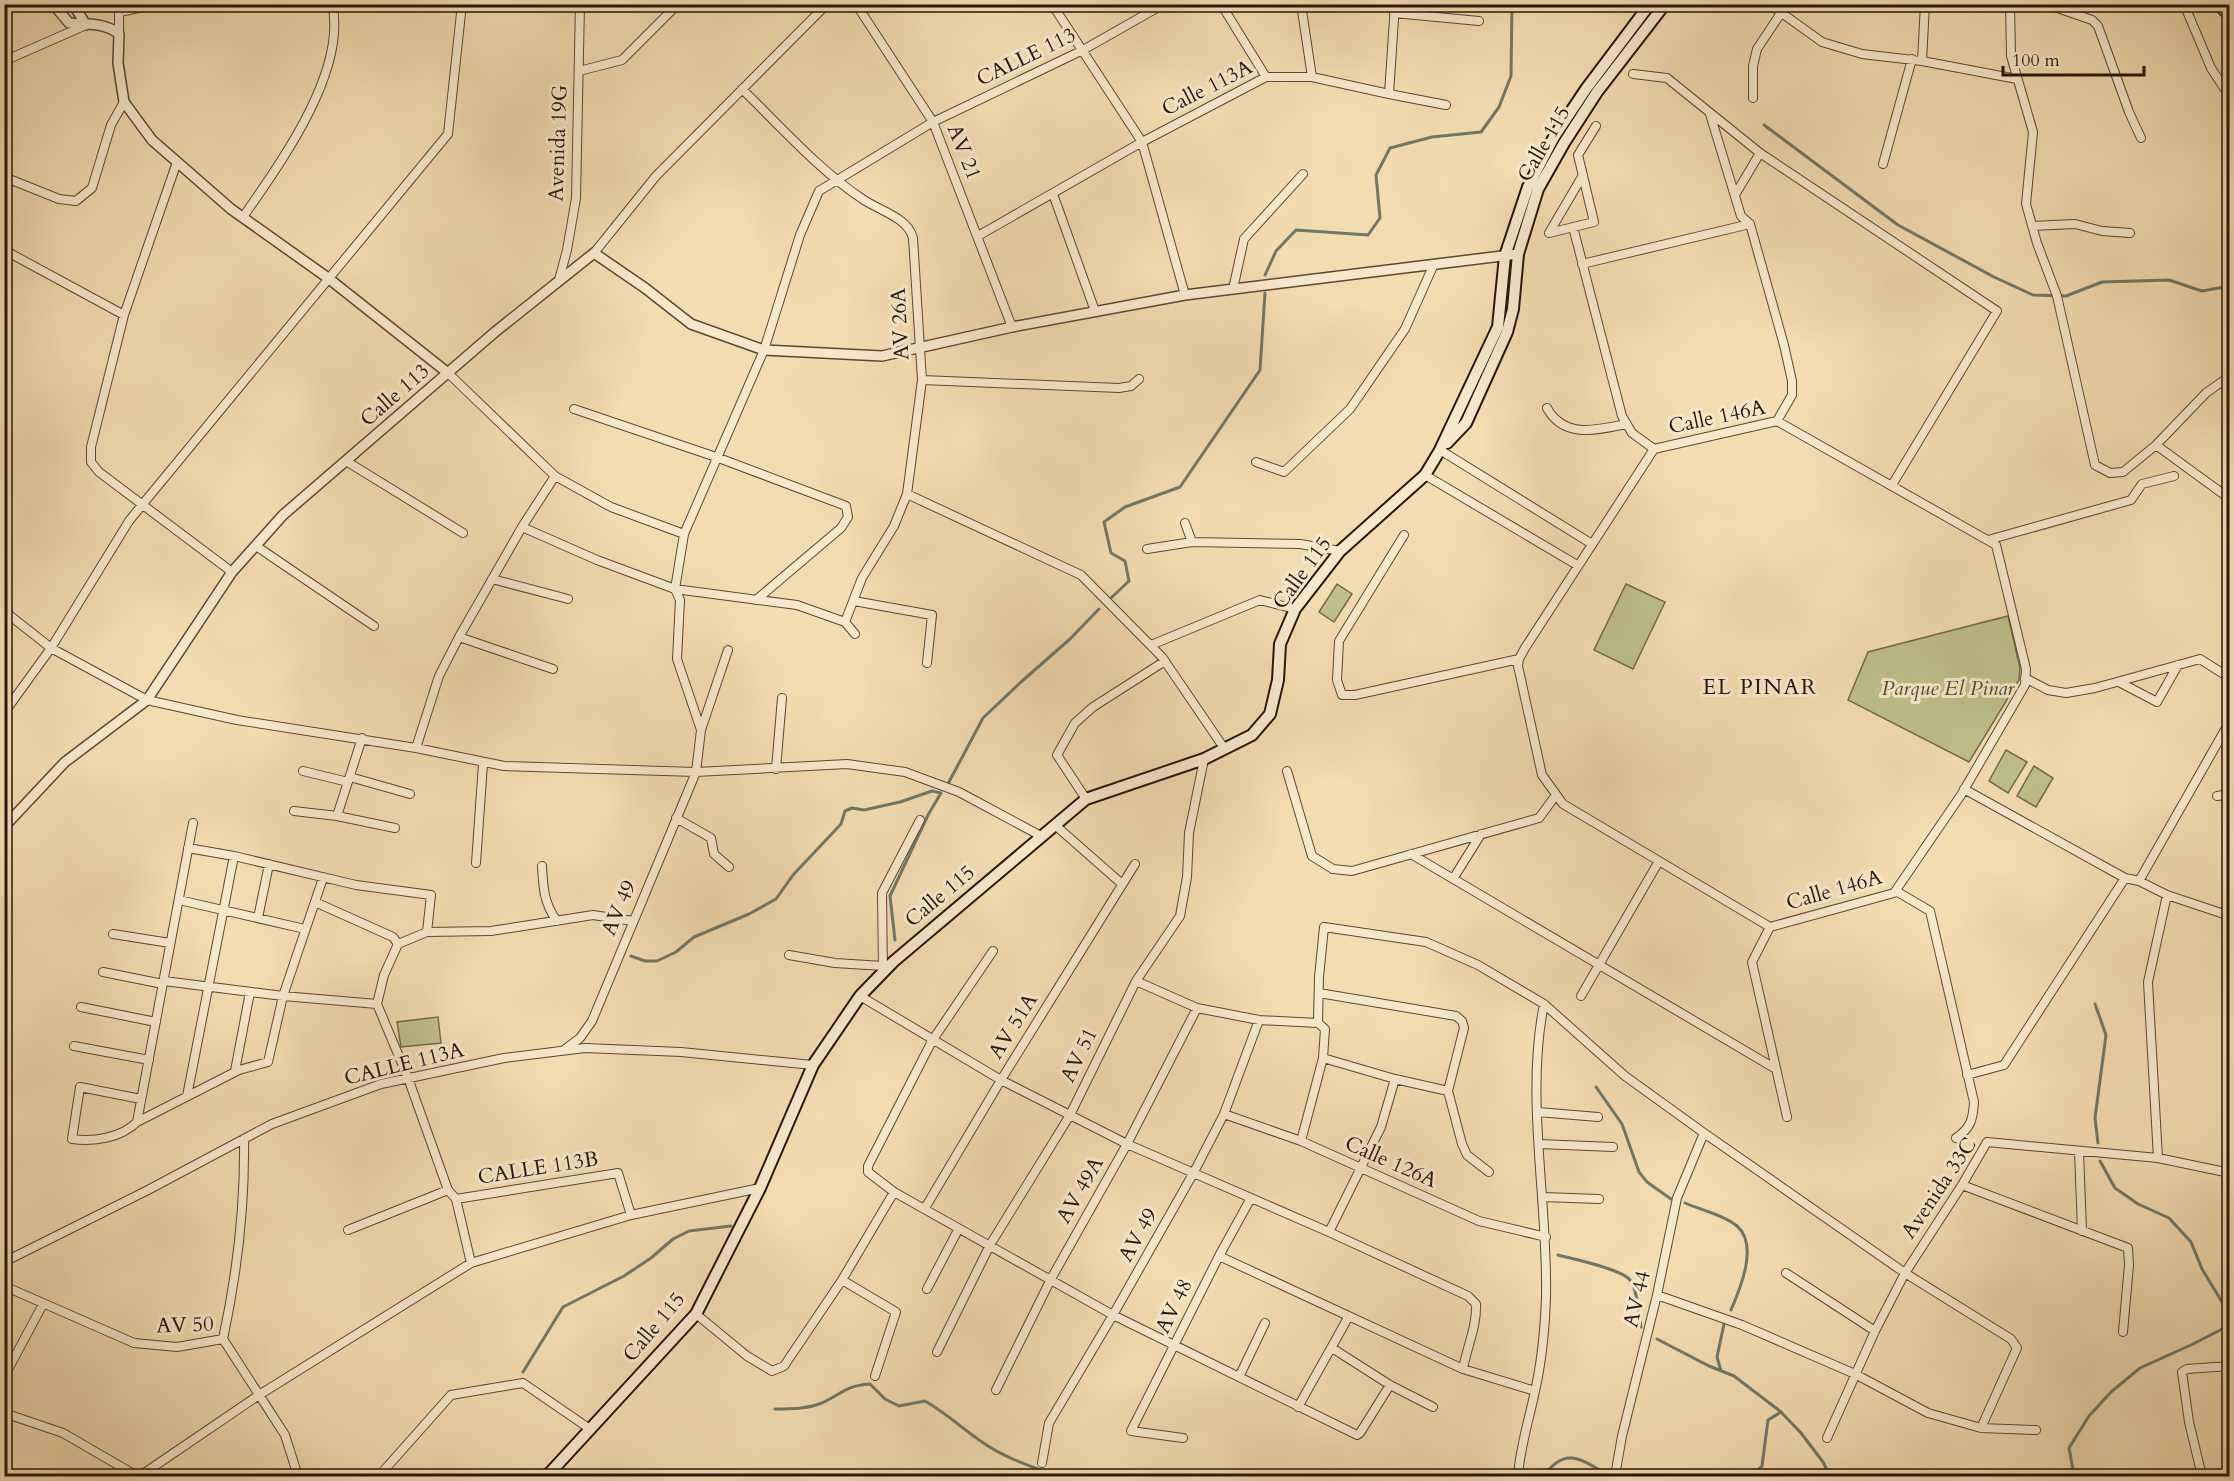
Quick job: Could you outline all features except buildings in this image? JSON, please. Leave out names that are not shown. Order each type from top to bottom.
[{"type":"main road","name":"Calle 115","points":[[547,1476],[696,1314],[760,1188],[813,1065],[860,996],[883,969],[1086,799],[1204,759],[1252,735],[1270,714],[1278,680],[1280,644],[1295,609],[1340,551],[1425,475],[1440,450],[1498,327],[1505,256],[1528,187],[1554,137],[1586,89],[1650,4]]},
{"type":"main road","name":"Calle 115","points":[[1440,450],[1466,423],[1507,332],[1514,309],[1518,254],[1538,189],[1597,92],[1665,4]]},
{"type":"main road","points":[[2219,4],[2229,15]]},
{"type":"street","points":[[53,4],[69,23],[102,24],[119,34]]},
{"type":"street","points":[[73,4],[86,25]]},
{"type":"street","points":[[156,4],[119,8],[118,63],[124,102],[152,140],[243,217],[328,278],[448,373],[555,476],[611,507],[684,534]]},
{"type":"street","points":[[243,217],[306,121],[324,76],[333,42],[332,4]]},
{"type":"street","points":[[4,713],[51,648],[129,521],[448,134],[462,4]]},
{"type":"street","name":"Avenida 19G","points":[[559,280],[576,198],[580,4]]},
{"type":"street","points":[[579,71],[622,60],[678,4]]},
{"type":"street","name":"Calle 113","points":[[4,827],[64,762],[147,700],[232,572],[283,515],[448,373],[594,253],[656,176],[827,4]]},
{"type":"street","name":"AV 21","points":[[856,4],[933,122],[1012,327]]},
{"type":"street","points":[[1052,4],[1142,142],[1185,295]]},
{"type":"street","name":"CALLE 113","points":[[701,730],[677,659],[680,600],[675,589],[684,534],[764,350],[800,235],[819,190],[933,122],[1083,50],[1164,4]]},
{"type":"street","points":[[1221,4],[1266,77]]},
{"type":"street","points":[[1301,4],[1312,77]]},
{"type":"street","points":[[1769,4],[1821,42],[1862,54],[1912,59],[2017,79]]},
{"type":"street","points":[[1753,98],[1753,66],[1757,49],[1787,4]]},
{"type":"street","points":[[1922,61],[1925,4]]},
{"type":"street","points":[[2010,4],[2012,56],[2032,132],[2026,204],[2057,296],[2095,465],[2110,473],[2123,472],[2156,445],[2206,393],[2229,375]]},
{"type":"street","points":[[2046,4],[2092,20],[2098,27],[2141,138]]},
{"type":"street","points":[[2184,4],[2211,68],[2229,97]]},
{"type":"street","points":[[1389,94],[1395,8],[1479,21]]},
{"type":"street","points":[[4,61],[86,25]]},
{"type":"street","points":[[1883,164],[1912,59]]},
{"type":"street","points":[[1633,74],[1667,78],[1760,153],[1997,311],[1892,485]]},
{"type":"street","name":"Calle 113A","points":[[978,236],[1142,142],[1266,77],[1312,77],[1446,105]]},
{"type":"street","name":"AV 26A","points":[[742,89],[836,180],[907,225],[913,238],[918,349],[922,380],[907,494],[899,516],[869,563],[845,622]]},
{"type":"street","points":[[4,177],[59,199],[76,201],[92,188],[111,125],[124,102]]},
{"type":"street","points":[[1710,112],[1741,216],[1750,224],[1792,381],[1792,395],[1777,421]]},
{"type":"street","points":[[1583,175],[1549,233],[1594,222],[1583,175],[1578,154],[1596,126]]},
{"type":"street","points":[[1735,195],[1760,153]]},
{"type":"street","points":[[177,162],[124,315],[91,447],[91,462],[99,472],[232,572]]},
{"type":"street","points":[[1233,289],[1244,239],[1303,174]]},
{"type":"street","points":[[1053,194],[1095,311]]},
{"type":"street","points":[[1582,264],[1750,224]]},
{"type":"street","points":[[2032,226],[2075,224],[2102,231],[2130,233]]},
{"type":"street","points":[[1573,227],[1622,416],[1632,433],[1654,448]]},
{"type":"street","points":[[4,250],[124,315]]},
{"type":"street","points":[[594,253],[645,288],[691,324],[764,350],[882,356],[1012,327],[1185,295],[1518,254]]},
{"type":"street","points":[[1256,462],[1284,472],[1350,409],[1405,329],[1434,264]]},
{"type":"street","points":[[922,380],[1119,388],[1131,386],[1139,379]]},
{"type":"street","points":[[1547,408],[1553,420],[1563,426],[1592,431],[1626,424]]},
{"type":"street","points":[[574,409],[840,502],[849,510],[848,517],[841,528],[756,600]]},
{"type":"street","name":"Calle 146A","points":[[1988,540],[1777,421],[1654,448],[1519,659],[1518,666],[1542,775],[1563,804],[1770,927],[1896,891],[1964,789],[2025,685],[2025,678]]},
{"type":"street","points":[[2156,445],[2229,500]]},
{"type":"street","points":[[1440,450],[1592,544]]},
{"type":"street","points":[[346,461],[463,533]]},
{"type":"street","points":[[1425,475],[1578,565]]},
{"type":"street","points":[[416,748],[439,676],[522,527],[555,476]]},
{"type":"street","points":[[1988,540],[2131,500],[2142,484],[2174,476]]},
{"type":"street","points":[[907,494],[1075,571],[1165,661],[1224,748]]},
{"type":"street","points":[[1185,523],[1192,542]]},
{"type":"street","points":[[522,527],[597,560],[675,589],[797,605],[845,622],[855,634]]},
{"type":"street","points":[[1404,535],[1339,641],[1337,680],[1342,695],[1355,695],[1519,659]]},
{"type":"street","points":[[1988,540],[1996,545],[2026,669],[2025,678],[2048,690],[2066,693],[2119,682],[2200,659],[2229,678]]},
{"type":"street","points":[[1147,549],[1192,542],[1300,544],[1340,551]]},
{"type":"street","points":[[256,546],[374,626]]},
{"type":"street","points":[[492,579],[568,598]]},
{"type":"street","points":[[1151,645],[1260,600],[1295,609]]},
{"type":"street","points":[[854,601],[932,615],[927,663]]},
{"type":"street","points":[[4,611],[51,648],[147,700],[237,720],[362,738],[483,764],[504,766],[696,772],[847,764],[905,772],[959,792],[1041,836]]},
{"type":"street","points":[[459,637],[553,669]]},
{"type":"street","points":[[701,730],[728,650]]},
{"type":"street","points":[[1086,799],[1057,754],[1075,723],[1093,707],[1165,661]]},
{"type":"street","points":[[2119,682],[2157,702],[2178,665]]},
{"type":"street","points":[[776,769],[782,698]]},
{"type":"street","points":[[2139,880],[2229,721]]},
{"type":"street","name":"AV 49","points":[[564,1050],[580,1038],[592,1021],[696,772],[701,730]]},
{"type":"street","points":[[337,816],[362,738]]},
{"type":"street","name":"AV 51","points":[[937,1352],[990,1245],[1070,1115],[1136,981],[1180,916],[1187,877],[1189,833],[1204,759]]},
{"type":"street","points":[[476,863],[483,764]]},
{"type":"street","points":[[303,771],[410,794]]},
{"type":"street","points":[[1287,771],[1312,856],[1333,869],[1352,871],[1539,818],[1556,795]]},
{"type":"street","points":[[1964,789],[2125,878],[2139,880],[2167,895],[2229,916]]},
{"type":"street","points":[[2217,796],[2229,794]]},
{"type":"street","points":[[4,806],[12,818]]},
{"type":"street","points":[[294,812],[337,816],[395,828]]},
{"type":"street","points":[[676,818],[711,838],[714,854],[729,867]]},
{"type":"street","points":[[789,955],[883,969],[882,893],[920,820]]},
{"type":"street","points":[[137,1122],[193,823]]},
{"type":"street","points":[[1055,825],[1122,884]]},
{"type":"street","points":[[1453,879],[1481,834]]},
{"type":"street","points":[[188,848],[234,856],[356,885],[431,895],[427,932]]},
{"type":"street","points":[[1411,854],[1776,1069]]},
{"type":"street","points":[[187,1096],[234,856]]},
{"type":"street","points":[[1581,996],[1659,861]]},
{"type":"street","points":[[258,918],[269,864]]},
{"type":"street","name":"AV 51A","points":[[925,1208],[1001,1080],[1135,864]]},
{"type":"street","points":[[542,866],[543,890],[548,910],[556,921]]},
{"type":"street","points":[[141,1099],[80,1087],[72,1139],[86,1141],[127,1132],[137,1122],[235,1071],[268,1062],[284,996],[323,878]]},
{"type":"street","points":[[1967,1075],[2004,1065],[2125,878]]},
{"type":"street","points":[[1896,891],[1930,911],[1974,1102],[1973,1117],[1968,1130],[1956,1138]]},
{"type":"street","points":[[2158,1158],[2148,982],[2167,895]]},
{"type":"street","points":[[179,900],[305,929]]},
{"type":"street","points":[[315,902],[393,937],[398,944]]},
{"type":"street","points":[[471,1263],[456,1199],[447,1190],[408,1078],[376,1004],[384,975],[398,944],[427,932],[491,931],[593,915],[633,921]]},
{"type":"street","points":[[1318,1023],[1324,927],[1426,942],[1478,965],[1544,1004],[1625,1076],[1704,1133],[1905,1273],[2011,1339],[2017,1348],[1981,1428]]},
{"type":"street","points":[[1770,927],[1752,962],[1787,1117]]},
{"type":"street","points":[[114,934],[170,943]]},
{"type":"street","points":[[993,951],[932,1041],[868,1166],[868,1172],[894,1192],[925,1208],[958,1230],[990,1245],[1113,1315],[1357,1435],[1390,1385]]},
{"type":"street","points":[[103,972],[163,982],[376,1004]]},
{"type":"street","points":[[1136,981],[1197,1008],[1258,1020],[1318,1023],[1325,1029],[1323,1058],[1301,1141]]},
{"type":"street","points":[[235,1071],[250,992]]},
{"type":"street","points":[[1319,993],[1456,1016],[1462,1021],[1464,1028],[1448,1091],[1467,1155],[1489,1172]]},
{"type":"street","points":[[860,996],[932,1041],[1001,1080],[1127,1144],[1329,1232],[1468,1296],[1476,1304],[1472,1341],[1463,1369]]},
{"type":"street","points":[[1518,1476],[1519,1459],[1543,1344],[1546,1297],[1546,1238],[1539,1144],[1537,1037],[1544,1004]]},
{"type":"street","points":[[81,1007],[156,1022]]},
{"type":"street","name":"AV 49A","points":[[996,1390],[1051,1279],[1127,1144],[1197,1008]]},
{"type":"street","name":"AV 49","points":[[1042,1463],[1049,1423],[1194,1172],[1224,1114],[1258,1020]]},
{"type":"street","points":[[74,1046],[149,1060]]},
{"type":"street","name":"CALLE 113A","points":[[4,1262],[148,1190],[272,1124],[381,1084],[504,1058],[585,1048],[681,1052],[813,1065]]},
{"type":"street","points":[[1323,1058],[1395,1079],[1448,1091]]},
{"type":"street","points":[[1329,1232],[1359,1167],[1381,1127],[1395,1079]]},
{"type":"street","points":[[1538,1112],[1598,1118]]},
{"type":"street","name":"Calle 126A","points":[[1224,1114],[1301,1141],[1479,1221],[1546,1238]]},
{"type":"street","name":"AV 44","points":[[1615,1476],[1622,1436],[1657,1296],[1677,1198],[1704,1133]]},
{"type":"street","points":[[223,1339],[234,1287],[244,1169],[244,1139]]},
{"type":"street","name":"Avenida 33C","points":[[1827,1438],[1875,1331],[1905,1273],[1987,1142],[2158,1158],[2229,1173]]},
{"type":"street","points":[[1539,1144],[1613,1147]]},
{"type":"street","points":[[2079,1151],[2082,1231]]},
{"type":"street","name":"CALLE 113B","points":[[456,1199],[618,1173],[631,1215]]},
{"type":"street","points":[[1962,1185],[2128,1248],[2129,1265],[2123,1332]]},
{"type":"street","points":[[4,1413],[63,1433],[138,1476],[259,1395],[471,1263],[631,1215],[760,1188]]},
{"type":"street","points":[[348,1230],[447,1190]]},
{"type":"street","points":[[696,1314],[747,1356],[772,1371],[779,1370],[784,1366],[842,1280],[894,1192]]},
{"type":"street","points":[[1543,1197],[1599,1199]]},
{"type":"street","name":"AV 48","points":[[1183,1438],[1131,1431],[1219,1256],[1251,1198]]},
{"type":"street","points":[[927,1288],[958,1230]]},
{"type":"street","points":[[1219,1256],[1463,1369],[1535,1391]]},
{"type":"street","points":[[1786,1272],[1875,1331]]},
{"type":"street","points":[[842,1280],[896,1312],[875,1376]]},
{"type":"street","name":"AV 50","points":[[4,1286],[134,1343],[177,1347],[223,1339],[285,1435],[298,1476]]},
{"type":"street","points":[[1657,1296],[1742,1325],[1856,1374],[1928,1413],[1981,1428],[2036,1430]]},
{"type":"street","points":[[4,1377],[43,1304]]},
{"type":"street","points":[[1298,1407],[1349,1316]]},
{"type":"street","points":[[1239,1377],[1265,1323]]},
{"type":"street","points":[[1332,1348],[1390,1385],[1432,1407]]},
{"type":"street","points":[[2202,1476],[2189,1422],[2182,1372],[2187,1369],[2229,1366]]},
{"type":"street","points":[[378,1476],[451,1395],[523,1383],[590,1429]]},
{"type":"green space","points":[[1337,584],[1352,594],[1334,622],[1319,612]]},
{"type":"green space","points":[[1626,584],[1665,602],[1633,669],[1594,650]]},
{"type":"green space","name":"Parque El Pinar","points":[[2008,616],[2020,668],[2019,680],[1969,762],[1848,700],[1868,652]]},
{"type":"green space","points":[[2006,750],[2027,762],[2008,793],[1989,781]]},
{"type":"green space","points":[[2034,766],[2053,778],[2036,807],[2017,796]]},
{"type":"green space","points":[[438,1017],[441,1043],[401,1047],[397,1022]]},
{"type":"waterway","points":[[1265,275],[1276,251],[1296,230],[1368,235],[1380,218],[1376,175],[1390,148],[1432,137],[1481,132],[1499,107],[1511,76],[1512,4]]},
{"type":"waterway","points":[[1764,125],[1898,225],[1994,277],[2033,295],[2066,296],[2102,282],[2169,280],[2202,291],[2230,286]]},
{"type":"waterway","points":[[1111,598],[1129,581],[1125,561],[1111,553],[1104,522],[1125,507],[1180,487],[1260,370],[1265,293]]},
{"type":"waterway","points":[[949,782],[983,718],[1070,639],[1099,609]]},
{"type":"waterway","points":[[631,956],[645,961],[657,961],[676,952],[694,937],[749,914],[776,899],[793,875],[841,824],[845,811],[852,808],[864,810],[900,802],[932,791],[941,793],[928,815],[890,896],[895,940]]},
{"type":"waterway","points":[[2095,1004],[2106,1035],[2095,1118],[2098,1143]]},
{"type":"waterway","points":[[1596,1087],[1622,1124],[1639,1172],[1647,1182],[1671,1199]]},
{"type":"waterway","points":[[2100,1161],[2115,1188],[2138,1204],[2169,1218],[2191,1242],[2202,1269],[2230,1315]]},
{"type":"waterway","points":[[1685,1203],[1726,1219],[1737,1226],[1743,1234],[1747,1244],[1746,1267],[1731,1310]]},
{"type":"waterway","points":[[523,1372],[563,1307],[624,1276],[651,1258],[673,1239],[689,1231],[731,1226]]},
{"type":"waterway","points":[[1558,1255],[1608,1268],[1630,1280],[1636,1296],[1641,1327]]},
{"type":"waterway","points":[[1721,1371],[1717,1357],[1724,1324]]},
{"type":"waterway","points":[[2072,1476],[2074,1475],[2069,1448],[2089,1416],[2111,1392],[2140,1368],[2230,1325]]},
{"type":"waterway","points":[[1657,1339],[1709,1366],[1734,1376],[1781,1412],[1801,1433],[1823,1462],[1830,1476]]},
{"type":"waterway","points":[[775,1409],[816,1405],[849,1388],[870,1384],[885,1399],[899,1406],[925,1401],[990,1447],[1046,1472]]},
{"type":"waterway","points":[[1752,1476],[1762,1466],[1768,1420],[1781,1412]]},
{"type":"waterway","points":[[1544,1476],[1558,1461],[1566,1458],[1588,1463],[1606,1474]]},
{"type":"district","name":"EL PINAR","points":[[1760,687]]}]
